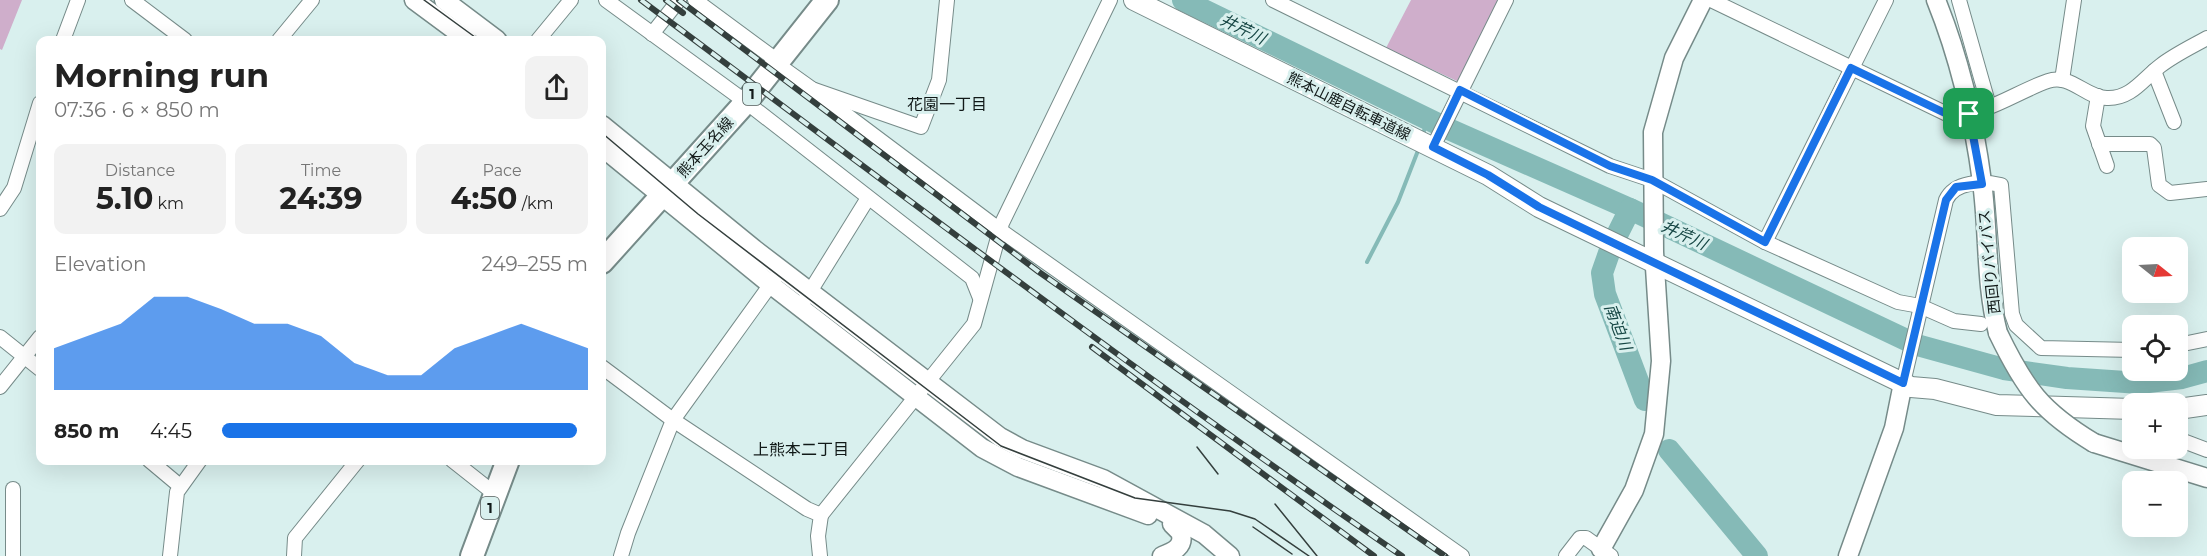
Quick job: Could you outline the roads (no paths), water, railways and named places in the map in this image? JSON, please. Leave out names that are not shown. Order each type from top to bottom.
[{"type":"main road","name":"熊本玉名線","points":[[606,258],[746,102],[827,0]]},
{"type":"main road","name":"熊本山鹿自転車道線","points":[[1134,0],[1488,175],[1539,207],[1654,258],[1904,378],[1997,405],[2122,413]]},
{"type":"main road","points":[[2188,408],[2207,405]]},
{"type":"main road","name":"1","points":[[472,556],[506,465]]},
{"type":"street","points":[[64,36],[78,0]]},
{"type":"street","points":[[132,0],[180,36]]},
{"type":"street","points":[[282,36],[312,0]]},
{"type":"street","points":[[414,0],[463,36]]},
{"type":"street","points":[[444,0],[492,36]]},
{"type":"street","points":[[541,36],[571,0]]},
{"type":"street","points":[[606,0],[746,102],[972,278],[980,298]]},
{"type":"street","points":[[652,34],[679,0]]},
{"type":"street","points":[[695,0],[1000,230],[1462,556]]},
{"type":"street","points":[[812,89],[921,127],[939,80],[947,0]]},
{"type":"street","points":[[820,556],[818,536],[821,515],[974,324],[1000,230],[1110,0]]},
{"type":"street","points":[[1274,0],[1610,166],[1652,184],[1765,242],[1898,302],[1945,318],[1981,324]]},
{"type":"street","points":[[1299,14],[1306,0]]},
{"type":"street","points":[[1425,144],[1460,90],[1506,0]]},
{"type":"street","points":[[1566,556],[1581,538],[1590,539],[1606,552],[1634,490],[1654,434],[1661,361],[1654,258],[1653,132],[1674,58],[1703,0]]},
{"type":"street","points":[[1711,0],[1949,115],[1969,114],[2051,79],[2071,81],[2108,99],[2135,90],[2154,71],[2206,41]]},
{"type":"street","points":[[1765,242],[1886,0]]},
{"type":"street","name":"西回りバイパス","points":[[1936,0],[1946,23],[1969,114],[1982,184],[1990,303],[2007,328],[2012,363],[2041,405],[2063,424],[2094,443],[2207,478]]},
{"type":"street","points":[[1959,0],[1989,106]]},
{"type":"street","points":[[2062,81],[2074,0]]},
{"type":"street","points":[[2154,71],[2174,122]]},
{"type":"street","points":[[2098,96],[2093,126],[2107,166]]},
{"type":"street","points":[[606,129],[666,190]]},
{"type":"street","points":[[0,209],[14,188],[35,135]]},
{"type":"street","points":[[2099,144],[2150,144],[2154,148],[2159,185],[2170,193],[2207,189]]},
{"type":"street","points":[[606,150],[666,190],[805,300],[917,397],[995,456],[1172,524],[1204,534]]},
{"type":"street","points":[[1848,556],[1894,428],[1919,309],[1950,192],[1956,187],[1982,184]]},
{"type":"street","points":[[805,300],[868,198]]},
{"type":"street","points":[[621,556],[628,532],[673,420],[776,277]]},
{"type":"street","points":[[805,300],[928,383],[1010,444],[1103,479],[1204,534],[1230,556]]},
{"type":"street","points":[[2007,328],[2041,348],[2122,350]]},
{"type":"street","points":[[0,337],[36,366]]},
{"type":"street","points":[[2188,343],[2207,339]]},
{"type":"street","points":[[0,387],[36,342]]},
{"type":"street","points":[[606,370],[673,420],[807,509],[821,515]]},
{"type":"street","points":[[2188,443],[2207,450]]},
{"type":"street","points":[[156,465],[180,486]]},
{"type":"street","points":[[170,556],[180,486],[196,465]]},
{"type":"street","points":[[294,556],[295,538],[354,465]]},
{"type":"street","points":[[458,465],[495,494]]},
{"type":"street","points":[[13,489],[13,556]]},
{"type":"street","points":[[1162,556],[1177,549],[1182,541],[1180,532],[1172,524]]},
{"type":"waterway","name":"井芹川","points":[[1183,0],[1444,127],[1630,209],[1917,345],[2004,369],[2067,378],[2140,383],[2182,378],[2207,371]]},
{"type":"waterway","points":[[1423,135],[1427,119]]},
{"type":"waterway","points":[[1367,262],[1398,202],[1419,148]]},
{"type":"waterway","name":"南迫川","points":[[1616,237],[1630,209]]},
{"type":"waterway","name":"南迫川","points":[[1609,253],[1602,273],[1605,294],[1645,400]]},
{"type":"waterway","name":"南迫川","points":[[1669,450],[1757,556]]},
{"type":"tram line","points":[[424,0],[474,36]]},
{"type":"tram line","points":[[606,136],[698,214],[1001,446],[1135,498],[1230,511],[1255,519],[1309,556]]},
{"type":"tram line","points":[[1197,447],[1218,474]]},
{"type":"tram line","points":[[1275,504],[1317,556]]},
{"type":"tram line","points":[[1253,527],[1292,554]]},
{"type":"railway","points":[[641,0],[1114,351],[1402,556]]},
{"type":"railway","points":[[666,0],[683,13]]},
{"type":"railway","points":[[679,0],[1039,272],[1445,556]]},
{"type":"railway","points":[[1092,347],[1374,556]]},
{"type":"district","name":"花園一丁目","points":[[947,104]]},
{"type":"district","name":"上熊本二丁目","points":[[801,449]]}]
